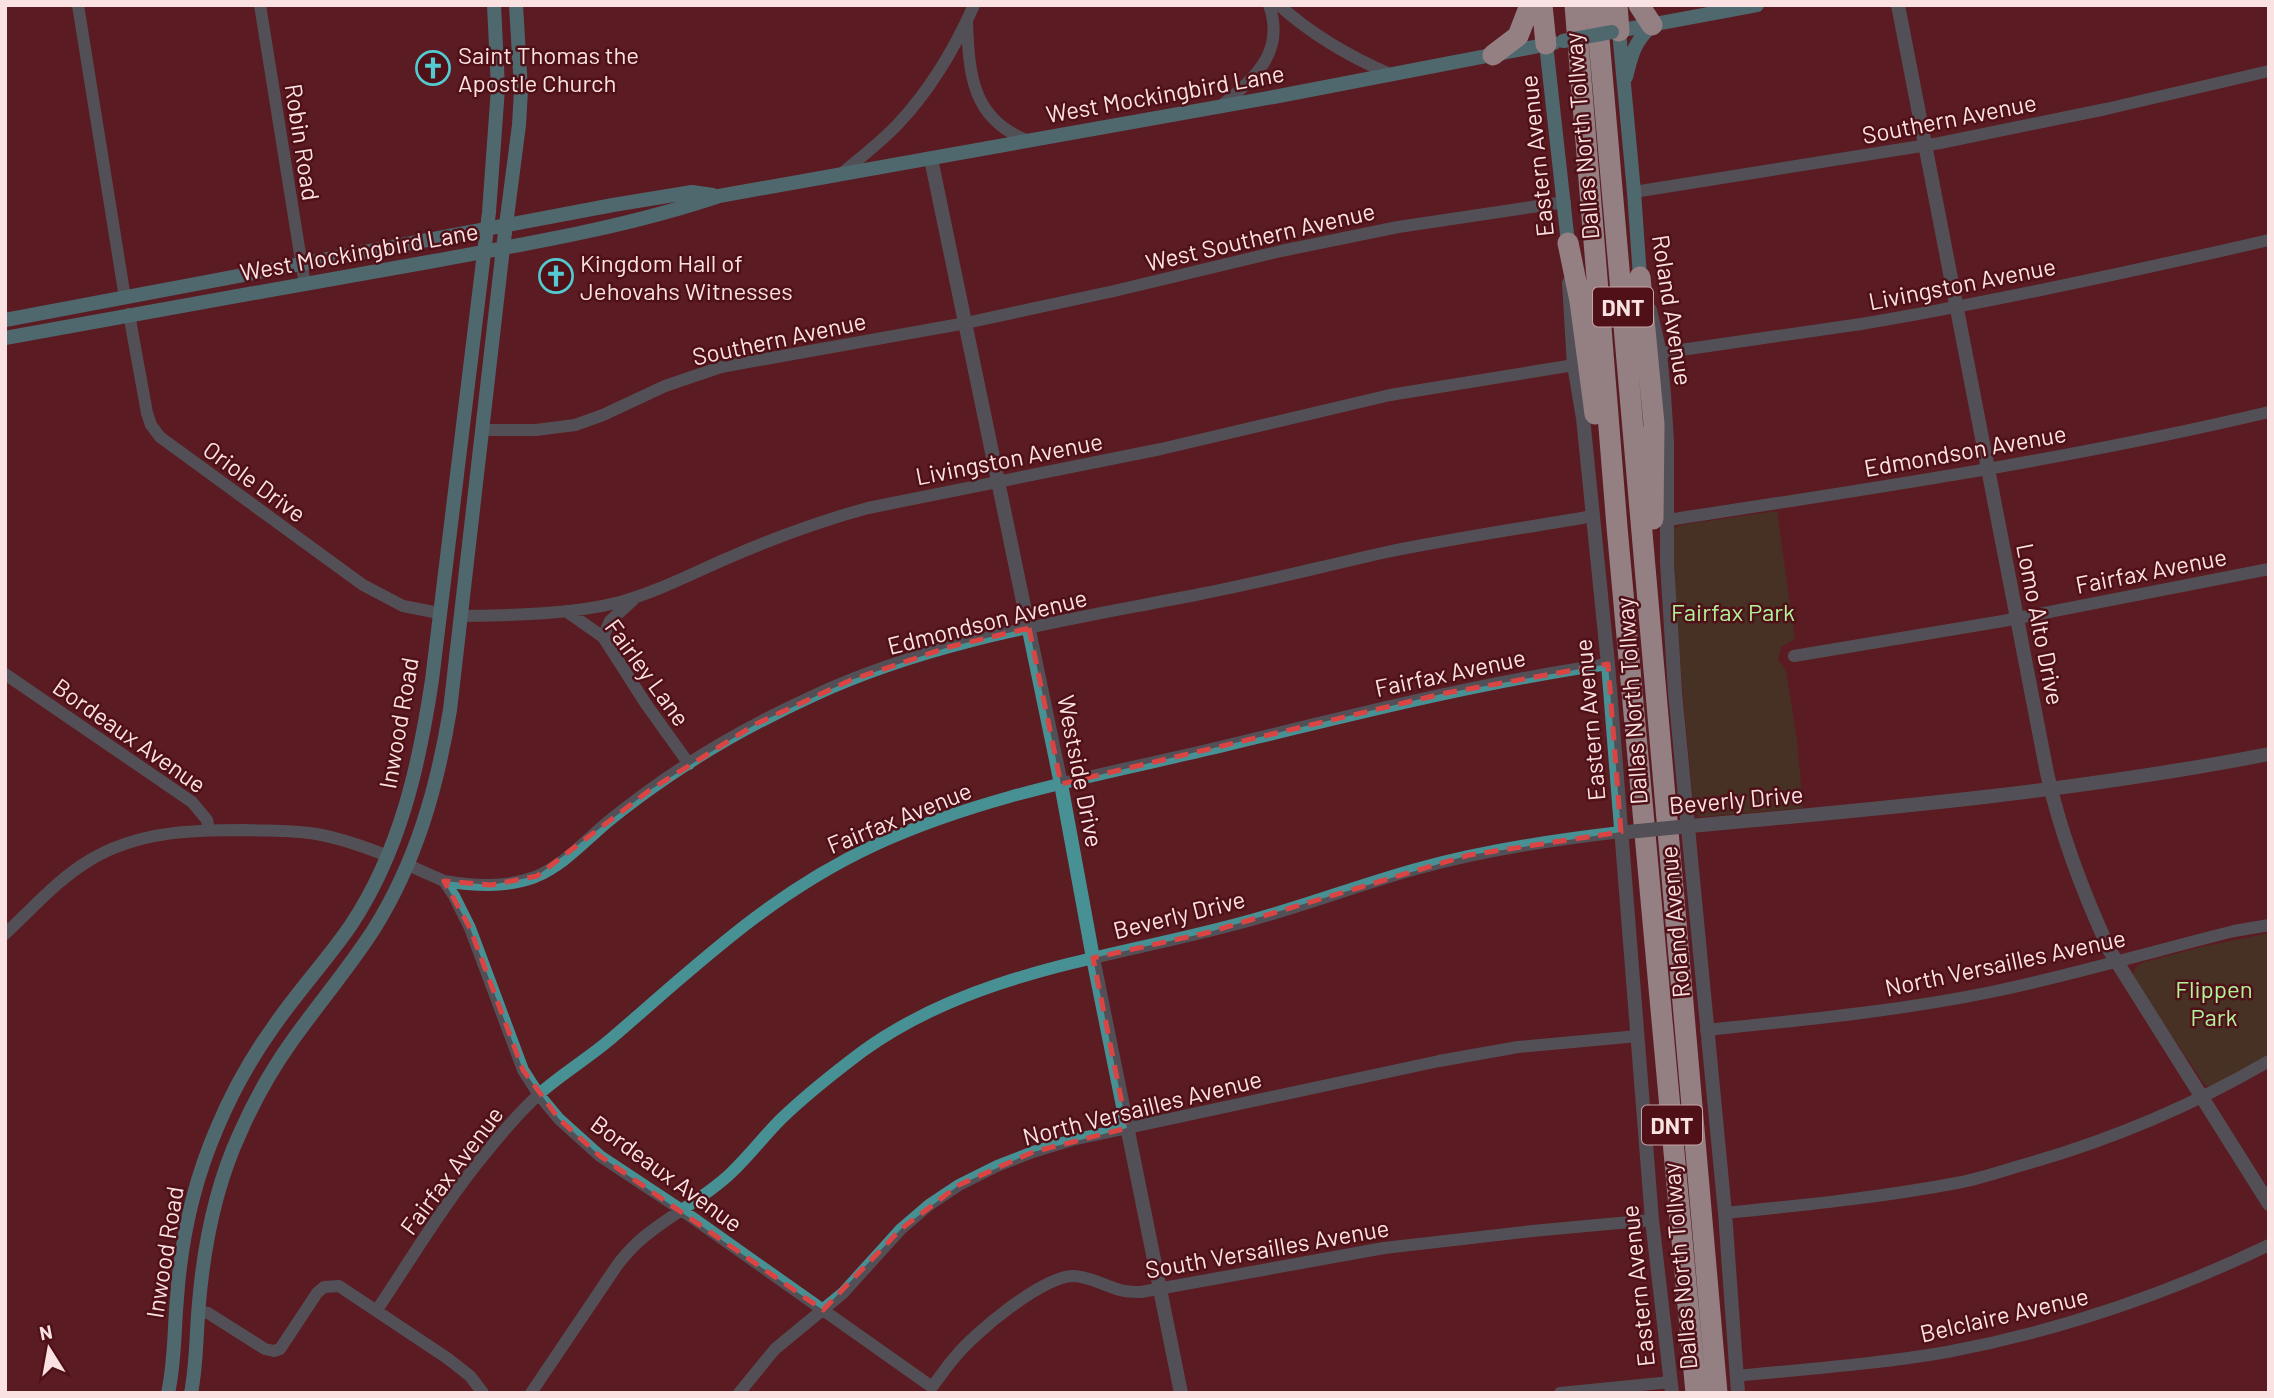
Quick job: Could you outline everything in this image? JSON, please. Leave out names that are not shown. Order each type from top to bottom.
[{"type":"highway","points":[[1493,55],[1518,37],[1530,5]]},
{"type":"highway","points":[[1542,5],[1554,43]]},
{"type":"highway","name":"Dallas North Tollway","points":[[1575,5],[1617,527],[1696,1393]]},
{"type":"highway","name":"Dallas North Tollway","points":[[1596,5],[1717,1393]]},
{"type":"highway","points":[[1615,32],[1616,5]]},
{"type":"highway","points":[[1639,5],[1652,25]]},
{"type":"highway","points":[[1568,243],[1580,301],[1592,396],[1617,527]]},
{"type":"highway","points":[[1640,277],[1654,424],[1650,608]]},
{"type":"main road","name":"Inwood Road","points":[[168,1393],[185,1236],[202,1166],[217,1127],[247,1067],[274,1025],[351,925],[395,839],[421,751],[487,228],[498,88],[494,5]]},
{"type":"main road","name":"Inwood Road","points":[[191,1393],[205,1247],[217,1193],[240,1132],[290,1043],[373,930],[396,889],[420,834],[442,759],[519,125],[521,90],[516,5]]},
{"type":"main road","name":"West Mockingbird Lane","points":[[5,338],[483,252],[625,222],[719,196],[1392,75],[1757,5]]},
{"type":"main road","points":[[1623,88],[1634,48],[1639,38],[1652,25]]},
{"type":"main road","name":"Roland Avenue","points":[[1615,32],[1634,192],[1640,277]]},
{"type":"main road","name":"Eastern Avenue","points":[[1554,43],[1568,243]]},
{"type":"main road","name":"West Mockingbird Lane","points":[[5,320],[487,228],[692,192],[719,196]]},
{"type":"main road","points":[[125,298],[129,314]]},
{"type":"main road","points":[[439,613],[461,616]]},
{"type":"main road","points":[[395,839],[401,858],[408,865]]},
{"type":"main road","points":[[388,856],[395,872],[396,889]]},
{"type":"main road","points":[[196,1187],[217,1193]]},
{"type":"main road","points":[[177,1298],[198,1306]]},
{"type":"street","points":[[78,5],[125,298]]},
{"type":"street","name":"Robin Road","points":[[260,5],[305,285]]},
{"type":"street","points":[[841,174],[897,125],[913,106],[947,56],[974,5]]},
{"type":"street","points":[[1221,106],[1252,80],[1268,56],[1274,28],[1269,5]]},
{"type":"street","points":[[1279,5],[1317,37],[1392,75]]},
{"type":"street","name":"Lomo Alto Drive","points":[[1898,5],[2016,618],[2051,789],[2070,855],[2090,908],[2116,960],[2269,1204]]},
{"type":"street","points":[[967,21],[968,59],[980,103],[1007,131],[1029,141]]},
{"type":"street","name":"Southern Avenue","points":[[1634,192],[1926,145],[2106,109],[2269,71]]},
{"type":"street","name":"Westside Drive","points":[[931,159],[1061,784],[1093,958],[1181,1393]]},
{"type":"street","name":"West Southern Avenue","points":[[966,323],[1398,227],[1565,202]]},
{"type":"street","name":"Livingston Avenue","points":[[1660,353],[1860,324],[2073,284],[2269,240]]},
{"type":"street","name":"Eastern Avenue","points":[[1568,243],[1574,365],[1593,516],[1625,832],[1653,1220],[1671,1387]]},
{"type":"street","name":"Roland Avenue","points":[[1640,277],[1660,353],[1667,441],[1669,605],[1684,827],[1725,1213],[1738,1393]]},
{"type":"street","name":"Oriole Drive","points":[[129,314],[147,413],[151,425],[160,437],[363,585],[403,606],[439,613]]},
{"type":"street","name":"Southern Avenue","points":[[483,430],[536,430],[575,425],[665,386],[721,368],[966,323]]},
{"type":"street","name":"Livingston Avenue","points":[[461,616],[530,615],[597,607],[639,596],[754,547],[831,518],[915,497],[1161,449],[1390,395],[1574,365]]},
{"type":"street","name":"Edmondson Avenue","points":[[1668,520],[1988,468],[2269,412]]},
{"type":"street","name":"Edmondson Avenue","points":[[444,881],[491,886],[526,880],[548,871],[650,790],[765,719],[851,680],[949,647],[1029,628],[1223,590],[1388,552],[1593,516]]},
{"type":"street","name":"Fairfax Avenue","points":[[1794,656],[2016,618],[2269,569]]},
{"type":"street","points":[[603,637],[610,621],[639,596]]},
{"type":"street","name":"Fairley Lane","points":[[566,611],[603,637],[689,764]]},
{"type":"street","name":"Fairfax Avenue","points":[[376,1310],[469,1174],[539,1095],[603,1045],[747,921],[809,879],[877,844],[977,806],[1446,693],[1528,676],[1608,664]]},
{"type":"street","name":"Bordeaux Avenue","points":[[5,674],[192,802],[207,820],[209,830],[317,834],[344,840],[388,856]]},
{"type":"street","name":"Beverly Drive","points":[[531,1393],[618,1264],[646,1234],[683,1211],[733,1172],[781,1119],[830,1077],[877,1043],[936,1009],[1009,979],[1206,933],[1416,869],[1530,843],[1846,813],[2051,789],[2269,754]]},
{"type":"street","points":[[5,934],[66,876],[91,859],[121,845],[149,837],[209,830]]},
{"type":"street","points":[[408,865],[444,881]]},
{"type":"street","name":"Bordeaux Avenue","points":[[444,881],[470,928],[523,1070],[559,1119],[600,1156],[683,1211],[932,1387]]},
{"type":"street","name":"North Versailles Avenue","points":[[1706,1030],[1901,1008],[1998,990],[2269,925]]},
{"type":"street","name":"North Versailles Avenue","points":[[739,1393],[775,1349],[842,1293],[901,1229],[929,1205],[959,1185],[1033,1152],[1127,1128],[1452,1058],[1518,1047],[1638,1036]]},
{"type":"street","points":[[1725,1213],[1856,1200],[1965,1181],[2057,1156],[2202,1097],[2269,1061]]},
{"type":"street","name":"South Versailles Avenue","points":[[932,1387],[956,1355],[981,1331],[1013,1305],[1061,1278],[1075,1276],[1124,1291],[1141,1292],[1384,1248],[1653,1220]]},
{"type":"street","name":"Belclaire Avenue","points":[[1737,1376],[1898,1359],[1994,1342],[2095,1315],[2233,1262],[2269,1245]]},
{"type":"street","points":[[198,1306],[274,1352],[280,1349],[317,1293],[324,1287],[339,1286],[470,1376],[483,1393]]},
{"type":"street","points":[[1560,1393],[1671,1387]]},
{"type":"highlighted area","points":[[1029,628],[1061,784],[1446,693],[1608,664],[1621,832],[1469,855],[1206,933],[1093,958],[1127,1128],[1033,1152],[959,1185],[901,1229],[823,1310],[600,1156],[559,1119],[523,1070],[470,928],[444,881],[491,885],[537,876],[650,790],[756,724],[851,680],[949,647]]},
{"type":"green space","name":"Fairfax Park","points":[[1777,511],[1795,639],[1781,647],[1778,660],[1786,671],[1797,740],[1803,808],[1700,817],[1694,811],[1677,630],[1674,529],[1680,525]]},
{"type":"green space","name":"Flippen Park","points":[[2269,933],[2269,1056],[2210,1087],[2205,1085],[2134,980],[2134,971],[2144,962]]},
{"type":"place","name":"Saint Thomas the Apostle Church","points":[[433,68]]},
{"type":"place","name":"Kingdom Hall of Jehovahs Witnesses","points":[[556,276]]}]
